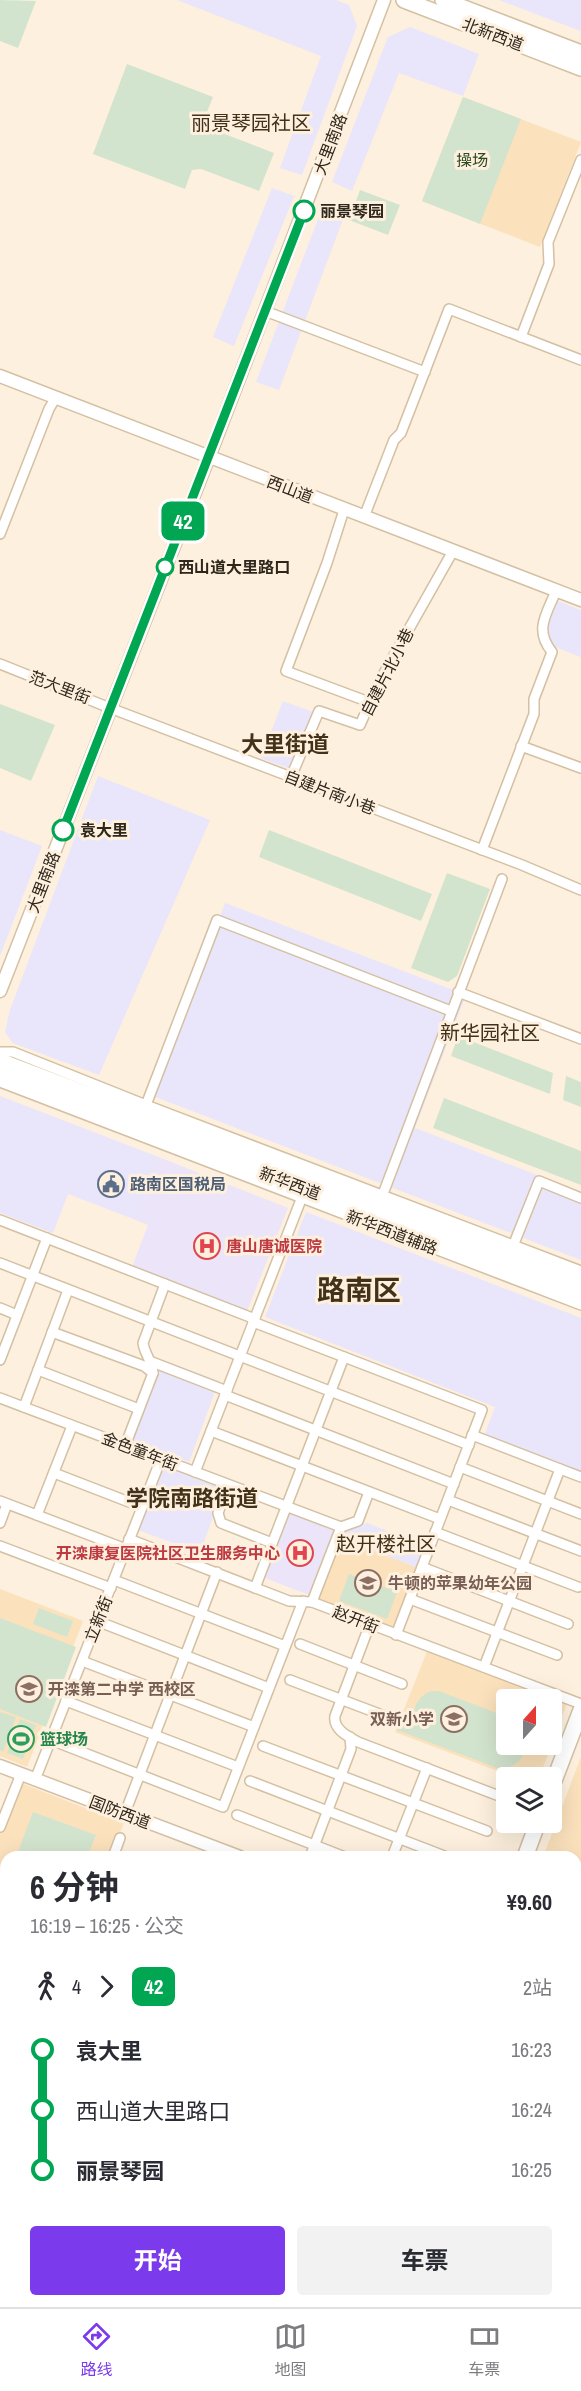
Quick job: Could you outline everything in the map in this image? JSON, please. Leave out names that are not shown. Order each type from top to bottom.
[{"type":"main road","name":"北新西道","points":[[404,0],[581,68]]},
{"type":"main road","name":"北新西道","points":[[443,0],[581,53]]},
{"type":"main road","name":"新华西道","points":[[0,1061],[512,1250],[581,1282]]},
{"type":"main road","name":"新华西道","points":[[0,1072],[581,1294]]},
{"type":"main road","points":[[559,1767],[581,1710]]},
{"type":"main road","points":[[529,1851],[535,1833]]},
{"type":"street","name":"大里南路","points":[[0,991],[266,311],[384,0]]},
{"type":"street","points":[[521,337],[549,264],[549,242],[581,160]]},
{"type":"street","points":[[364,517],[394,440],[401,433],[449,309],[581,360]]},
{"type":"street","points":[[266,311],[425,372]]},
{"type":"street","name":"西山道","points":[[0,375],[581,600]]},
{"type":"street","points":[[0,532],[49,409],[56,397]]},
{"type":"street","points":[[345,510],[286,671],[369,702]]},
{"type":"street","name":"自建片北小巷","points":[[291,777],[319,711],[360,725],[369,702],[453,551]]},
{"type":"street","points":[[482,850],[534,714],[534,699],[552,652],[543,641],[541,631],[556,591]]},
{"type":"street","name":"范大里街","points":[[0,666],[110,708]]},
{"type":"street","name":"自建片南小巷","points":[[110,708],[581,890]]},
{"type":"street","points":[[521,746],[581,768]]},
{"type":"street","points":[[383,1194],[502,879]]},
{"type":"street","points":[[146,1105],[217,920],[451,1011]]},
{"type":"street","points":[[458,992],[581,1039]]},
{"type":"street","name":"新华西道辅路","points":[[0,1052],[13,1052],[146,1105],[383,1194],[512,1250],[581,1271]]},
{"type":"street","name":"新华西道辅路","points":[[0,1082],[581,1305]]},
{"type":"street","points":[[512,1250],[539,1181],[581,1198]]},
{"type":"street","points":[[195,1472],[302,1197]]},
{"type":"street","points":[[0,1220],[482,1410],[396,1635]]},
{"type":"street","points":[[1,1357],[47,1238]]},
{"type":"street","points":[[0,1263],[469,1445]]},
{"type":"street","points":[[125,1446],[153,1373],[152,1362],[143,1344],[165,1284]]},
{"type":"street","points":[[24,1407],[68,1290]]},
{"type":"street","points":[[0,1308],[17,1315]]},
{"type":"street","points":[[52,1332],[144,1366],[153,1373]]},
{"type":"street","points":[[255,1587],[344,1357]]},
{"type":"street","points":[[152,1362],[454,1484]]},
{"type":"street","points":[[38,1370],[139,1409]]},
{"type":"street","name":"金色童年街","points":[[0,1398],[341,1527]]},
{"type":"street","points":[[37,1515],[72,1426]]},
{"type":"street","points":[[211,1431],[440,1519]]},
{"type":"street","points":[[472,1436],[581,1477]]},
{"type":"street","name":"立新街","points":[[35,1779],[161,1459]]},
{"type":"street","points":[[460,1467],[581,1514]]},
{"type":"street","points":[[483,1667],[560,1469]]},
{"type":"street","points":[[54,1473],[142,1507]]},
{"type":"street","points":[[228,1485],[218,1513],[221,1523],[272,1543]]},
{"type":"street","points":[[51,1740],[223,1807],[285,1647],[308,1602],[341,1527],[358,1521],[369,1492]]},
{"type":"street","points":[[448,1500],[581,1551]]},
{"type":"street","points":[[0,1523],[4,1503],[126,1549]]},
{"type":"street","points":[[435,1532],[578,1587]]},
{"type":"street","name":"赵开街","points":[[129,1539],[290,1601],[308,1602],[581,1704]]},
{"type":"street","points":[[0,1546],[201,1614],[285,1647]]},
{"type":"street","points":[[422,1568],[568,1624]]},
{"type":"street","points":[[125,1814],[217,1572]]},
{"type":"street","points":[[410,1599],[556,1655]]},
{"type":"street","points":[[97,1621],[269,1688]]},
{"type":"street","points":[[370,1624],[334,1721],[339,1729],[350,1737],[496,1795]]},
{"type":"street","points":[[300,1644],[402,1684]]},
{"type":"street","points":[[82,1661],[254,1727]]},
{"type":"street","points":[[290,1680],[390,1718]]},
{"type":"street","points":[[66,1701],[238,1767]]},
{"type":"street","points":[[312,1851],[351,1749],[350,1737]]},
{"type":"street","points":[[263,1746],[487,1832]]},
{"type":"street","name":"国防西道","points":[[0,1766],[125,1814],[210,1851]]},
{"type":"street","points":[[394,1851],[427,1768]]},
{"type":"street","points":[[1,1824],[21,1774]]},
{"type":"street","points":[[250,1781],[431,1851]]},
{"type":"street","points":[[237,1815],[330,1851]]},
{"type":"street","points":[[115,1851],[120,1838]]},
{"type":"shaded area","points":[[177,0],[336,0],[349,5],[357,26],[302,175],[280,168],[321,56]]},
{"type":"shaded area","points":[[499,0],[581,0],[581,31],[578,30]]},
{"type":"shaded area","points":[[410,27],[479,54],[463,96],[399,73],[352,191],[332,182],[388,37]]},
{"type":"shaded area","points":[[463,97],[581,142],[540,247],[422,201]]},
{"type":"shaded area","points":[[272,188],[294,196],[234,346],[213,337]]},
{"type":"shaded area","points":[[323,206],[345,214],[279,390],[256,382]]},
{"type":"shaded area","points":[[555,600],[581,610],[581,657],[539,641]]},
{"type":"shaded area","points":[[283,701],[318,714],[296,771],[261,758]]},
{"type":"shaded area","points":[[98,776],[210,820],[99,1075],[13,1043],[5,1032],[10,1010]]},
{"type":"shaded area","points":[[0,830],[42,846],[0,956]]},
{"type":"shaded area","points":[[225,903],[466,995],[415,1128],[581,1192],[581,1260],[153,1096]]},
{"type":"shaded area","points":[[0,1096],[161,1158],[136,1220],[68,1194],[53,1233],[0,1213]]},
{"type":"shaded area","name":"唐山唐诚医院","points":[[161,1158],[288,1208],[247,1311],[132,1267],[148,1225],[136,1220]]},
{"type":"shaded area","points":[[306,1212],[581,1318],[581,1471],[485,1434],[495,1407],[265,1317]]},
{"type":"shaded area","points":[[161,1359],[219,1381],[189,1462],[130,1440]]},
{"type":"shaded area","points":[[163,1466],[223,1489],[200,1553],[138,1530]]},
{"type":"shaded area","name":"开滦康复医院社区卫生服务中心","points":[[287,1509],[337,1528],[312,1596],[262,1577]]},
{"type":"shaded area","points":[[367,1523],[426,1546],[418,1568],[340,1538],[342,1532]]},
{"type":"shaded area","name":"牛顿的苹果幼年公园","points":[[340,1538],[418,1568],[395,1628],[317,1598]]},
{"type":"shaded area","name":"开滦第二中学 西校区","points":[[0,1589],[83,1621],[27,1767],[0,1756]]},
{"type":"shaded area","name":"双新小学","points":[[428,1649],[531,1689],[496,1689],[496,1755],[548,1755],[543,1767],[496,1767],[496,1771],[395,1732]]},
{"type":"shaded area","name":"双新小学","points":[[562,1701],[567,1703],[562,1716]]},
{"type":"shaded area","points":[[581,1757],[581,1851],[545,1851],[552,1833],[562,1833],[562,1807]]},
{"type":"shaded area","points":[[18,1782],[124,1823],[113,1851],[0,1851],[0,1830]]},
{"type":"green space","points":[[0,0],[36,1],[18,48],[0,41]]},
{"type":"green space","points":[[127,64],[213,97],[203,122],[209,128],[274,153],[259,191],[201,169],[192,170],[185,189],[93,154]]},
{"type":"green space","name":"操场","points":[[463,97],[521,119],[480,224],[422,201]]},
{"type":"green space","points":[[360,190],[400,205],[388,235],[349,220]]},
{"type":"green space","points":[[0,704],[55,725],[31,781],[0,768]]},
{"type":"green space","points":[[269,830],[432,894],[421,921],[259,857]]},
{"type":"green space","points":[[447,873],[490,889],[457,976],[448,982],[411,968]]},
{"type":"green space","points":[[458,1036],[553,1073],[550,1094],[451,1056]]},
{"type":"green space","points":[[566,1076],[581,1082],[581,1107],[563,1100]]},
{"type":"green space","points":[[444,1098],[581,1151],[581,1185],[433,1128]]},
{"type":"green space","points":[[349,1574],[397,1592],[387,1619],[339,1601]]},
{"type":"green space","points":[[39,1608],[73,1621],[67,1637],[33,1624]]},
{"type":"green space","points":[[0,1618],[76,1647],[46,1727],[0,1709]]},
{"type":"green space","points":[[439,1691],[496,1713],[496,1755],[523,1755],[520,1760],[508,1767],[496,1768],[397,1730],[401,1720],[417,1726],[414,1710],[418,1701],[426,1694]]},
{"type":"green space","name":"篮球场","points":[[0,1712],[16,1717],[3,1752],[0,1750]]},
{"type":"green space","name":"篮球场","points":[[20,1719],[36,1725],[23,1759],[7,1753]]},
{"type":"green space","points":[[33,1812],[96,1835],[89,1851],[18,1851]]},
{"type":"bus line","name":"42","points":[[63,830],[304,211]]},
{"type":"place","name":"丽景琴园","points":[[304,211]]},
{"type":"place","name":"西山道大里路口","points":[[165,567]]},
{"type":"place","name":"袁大里","points":[[63,830]]},
{"type":"place","name":"路南区国税局","points":[[111,1184]]},
{"type":"place","name":"唐山唐诚医院","points":[[207,1246]]},
{"type":"place","name":"开滦康复医院社区卫生服务中心","points":[[300,1553]]},
{"type":"place","name":"牛顿的苹果幼年公园","points":[[368,1583]]},
{"type":"place","name":"开滦第二中学 西校区","points":[[29,1689]]},
{"type":"place","name":"双新小学","points":[[454,1719]]},
{"type":"place","name":"篮球场","points":[[21,1739]]},
{"type":"district","name":"丽景琴园社区","points":[[251,123]]},
{"type":"district","name":"大里街道","points":[[285,744]]},
{"type":"district","name":"新华园社区","points":[[490,1033]]},
{"type":"district","name":"路南区","points":[[359,1290]]},
{"type":"district","name":"学院南路街道","points":[[192,1498]]},
{"type":"district","name":"赵开楼社区","points":[[386,1544]]}]
